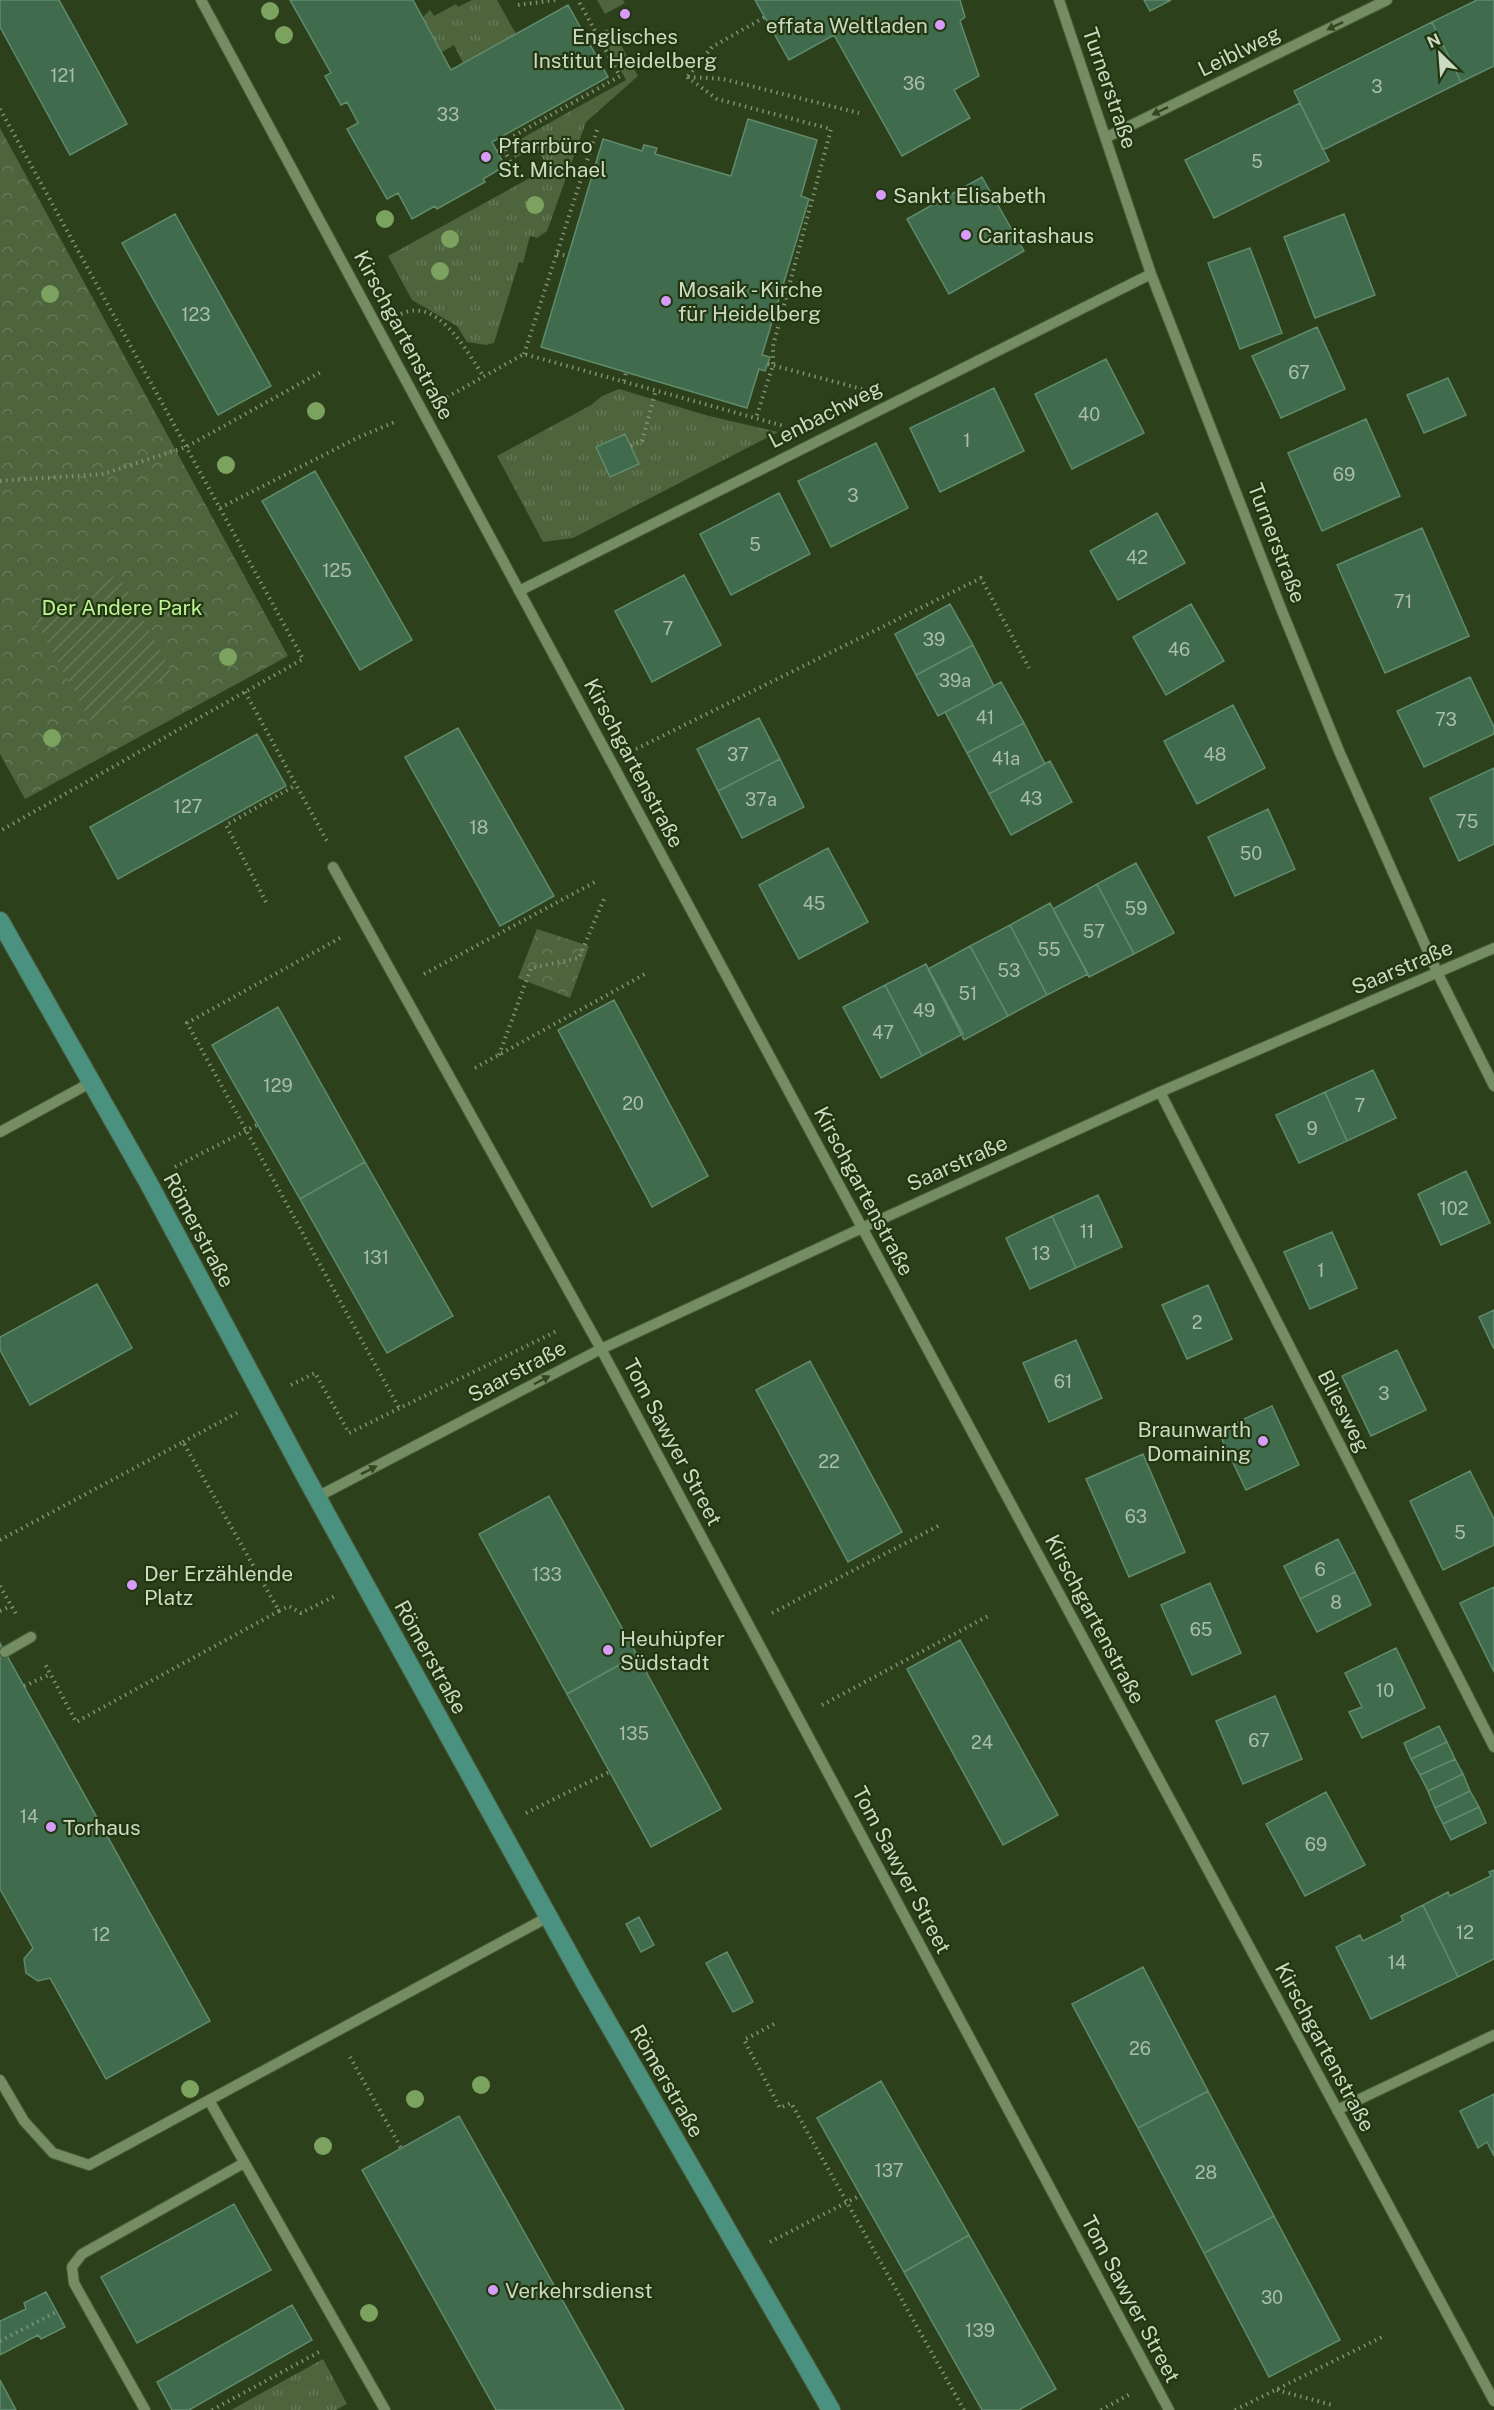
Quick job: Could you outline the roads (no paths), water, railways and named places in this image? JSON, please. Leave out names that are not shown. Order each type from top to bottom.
[{"type":"main road","name":"Römerstraße","points":[[0,921],[148,1182],[264,1400],[548,1917],[831,2410]]},
{"type":"street","name":"Kirschgartenstraße","points":[[201,0],[1494,2401]]},
{"type":"street","name":"Turnerstraße","points":[[1059,0],[1107,137],[1150,274],[1335,741],[1438,974],[1494,1086]]},
{"type":"street","name":"Leiblweg","points":[[1107,137],[1387,0]]},
{"type":"street","name":"Lenbachweg","points":[[519,591],[1150,274]]},
{"type":"street","name":"Tom Sawyer Street","points":[[333,867],[601,1349],[1168,2410]]},
{"type":"street","name":"Saarstraße","points":[[317,1497],[601,1349],[1160,1092],[1494,948]]},
{"type":"street","points":[[0,1132],[90,1083]]},
{"type":"street","name":"Bliesweg","points":[[1160,1092],[1494,1747]]},
{"type":"street","points":[[5,1652],[31,1637]]},
{"type":"street","points":[[0,2080],[4,2098],[53,2152],[89,2165],[210,2102],[548,1917]]},
{"type":"street","points":[[1337,2110],[1494,2035]]},
{"type":"street","points":[[210,2102],[385,2410]]},
{"type":"street","points":[[145,2410],[74,2283],[72,2267],[82,2254],[244,2163]]},
{"type":"place","name":"Englisches Institut Heidelberg","points":[[625,14]]},
{"type":"place","name":"effata Weltladen","points":[[940,25]]},
{"type":"place","name":"Pfarrbüro St. Michael","points":[[486,157]]},
{"type":"place","name":"Sankt Elisabeth","points":[[881,195]]},
{"type":"place","name":"Caritashaus","points":[[966,235]]},
{"type":"place","name":"Mosaik - Kirche für Heidelberg","points":[[666,301]]},
{"type":"place","name":"Braunwarth Domaining","points":[[1263,1441]]},
{"type":"place","name":"Der Erzählende Platz","points":[[132,1585]]},
{"type":"place","name":"Heuhüpfer Südstadt","points":[[608,1650]]},
{"type":"place","name":"Torhaus","points":[[51,1827]]},
{"type":"place","name":"Verkehrsdienst","points":[[493,2290]]},
{"type":"park label","name":"Der Andere Park","points":[[122,607]]}]
